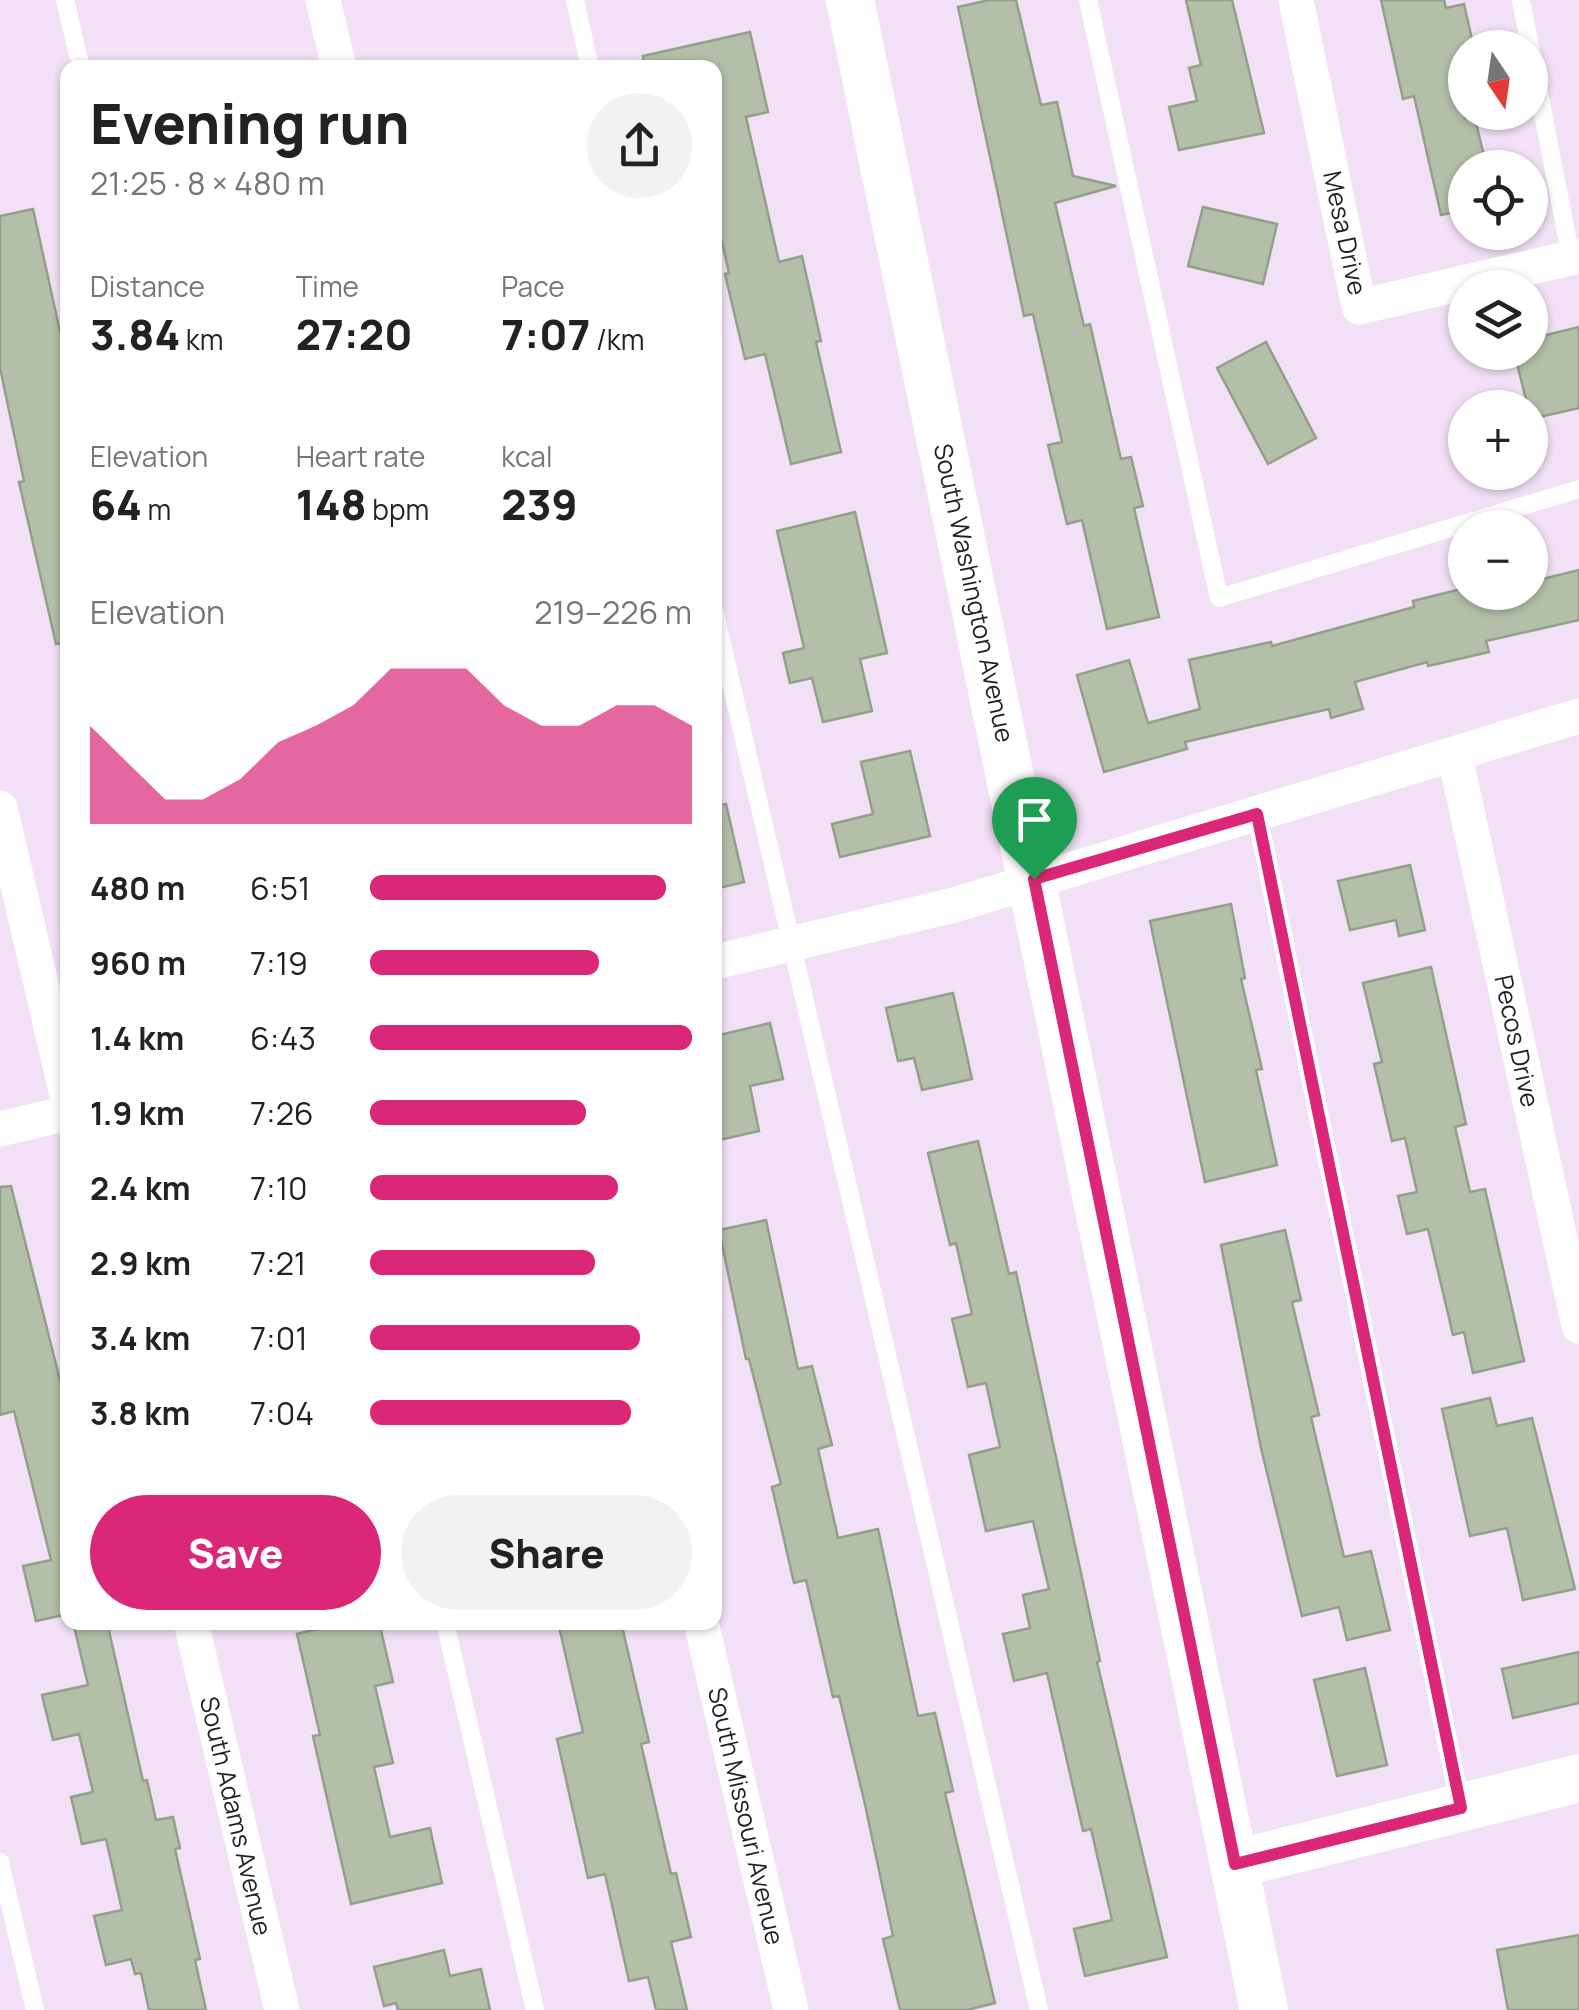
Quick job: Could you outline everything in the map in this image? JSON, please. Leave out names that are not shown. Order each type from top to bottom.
[{"type":"street","points":[[323,0],[337,60]]},
{"type":"street","name":"Mesa Drive","points":[[1296,0],[1359,306],[1575,257]]},
{"type":"street","name":"South Washington Avenue","points":[[856,1],[1262,2010]]},
{"type":"street","points":[[722,960],[954,905],[1579,716]]},
{"type":"street","name":"Pecos Drive","points":[[1455,756],[1579,1326]]},
{"type":"street","points":[[0,808],[60,1065]]},
{"type":"street","points":[[0,1129],[60,1115]]},
{"type":"street","name":"South Adams Avenue","points":[[193,1630],[282,2010]]},
{"type":"street","name":"South Missouri Avenue","points":[[703,1630],[791,2010]]},
{"type":"street","points":[[1235,1864],[1579,1778]]},
{"type":"lane","points":[[65,0],[79,60]]},
{"type":"lane","points":[[575,0],[588,60]]},
{"type":"lane","points":[[1088,0],[1219,598],[1579,489]]},
{"type":"lane","points":[[1521,0],[1575,257]]},
{"type":"lane","points":[[722,645],[1039,2010]]},
{"type":"lane","points":[[1257,814],[1461,1808]]},
{"type":"lane","points":[[447,1630],[535,2010]]},
{"type":"lane","points":[[0,1862],[35,2010]]},
{"type":"building","points":[[989,0],[1016,0],[1041,105],[1057,102],[1073,176],[1116,186],[1055,203],[1084,326],[1090,324],[1121,459],[1131,457],[1143,506],[1134,508],[1159,617],[1107,629],[1082,520],[1067,524],[1048,445],[1062,442],[1033,314],[1024,316],[958,7]]},
{"type":"building","points":[[1186,0],[1232,0],[1264,133],[1179,150],[1169,107],[1197,101],[1189,68],[1201,65]]},
{"type":"building","points":[[1381,0],[1444,0],[1446,8],[1464,4],[1470,30],[1448,30],[1448,130],[1478,130],[1483,150],[1448,150],[1448,214],[1441,215],[1414,96],[1403,99]]},
{"type":"building","points":[[750,32],[768,112],[746,117],[779,262],[802,256],[821,341],[816,342],[841,452],[791,464],[765,354],[745,359],[725,274],[729,273],[722,242],[722,60],[643,60],[643,56]]},
{"type":"building","points":[[1203,207],[1277,224],[1263,284],[1188,266]]},
{"type":"building","points":[[33,209],[60,332],[60,644],[56,644],[19,482],[24,481],[0,368],[0,216]]},
{"type":"building","points":[[1579,327],[1579,408],[1548,415],[1548,390],[1524,390],[1519,370],[1548,370],[1548,335]]},
{"type":"building","points":[[1266,342],[1316,438],[1268,464],[1217,368]]},
{"type":"building","points":[[855,512],[887,653],[860,659],[872,711],[823,722],[812,678],[790,683],[783,653],[804,648],[777,531]]},
{"type":"building","points":[[1579,570],[1579,620],[1486,641],[1489,652],[1428,666],[1427,662],[1355,682],[1363,709],[1331,718],[1329,709],[1185,742],[1187,749],[1104,772],[1077,675],[1129,660],[1148,723],[1200,709],[1189,660],[1271,642],[1272,646],[1414,607],[1413,601],[1448,592],[1448,610],[1548,610],[1548,578]]},
{"type":"building","points":[[910,751],[930,836],[840,857],[832,824],[873,814],[861,762]]},
{"type":"building","points":[[726,804],[744,882],[722,887],[722,805]]},
{"type":"building","points":[[1410,865],[1425,930],[1399,936],[1396,920],[1350,930],[1338,881]]},
{"type":"building","points":[[1231,904],[1245,978],[1241,979],[1262,1069],[1256,1070],[1277,1165],[1205,1182],[1150,921]]},
{"type":"building","points":[[1431,967],[1466,1124],[1455,1127],[1470,1192],[1485,1189],[1524,1361],[1473,1373],[1464,1332],[1453,1335],[1428,1229],[1407,1234],[1398,1196],[1417,1192],[1405,1138],[1392,1141],[1374,1064],[1382,1062],[1363,983]]},
{"type":"building","points":[[953,993],[972,1079],[922,1090],[914,1058],[898,1061],[886,1008]]},
{"type":"building","points":[[770,1023],[783,1079],[750,1086],[759,1131],[722,1139],[722,1034]]},
{"type":"building","points":[[978,1141],[1009,1274],[1016,1272],[1100,1661],[1097,1662],[1167,1957],[1085,1976],[1074,1929],[1112,1920],[1091,1829],[1083,1831],[1047,1673],[1014,1681],[1003,1634],[1030,1628],[1023,1595],[1049,1589],[1033,1521],[986,1531],[969,1455],[1000,1447],[986,1383],[968,1387],[952,1319],[972,1314],[956,1243],[950,1245],[928,1153]]},
{"type":"building","points":[[11,1186],[60,1380],[60,1616],[36,1621],[23,1566],[51,1560],[14,1411],[0,1415],[0,1187]]},
{"type":"building","points":[[766,1220],[798,1369],[812,1366],[832,1445],[818,1449],[838,1538],[878,1529],[918,1716],[935,1713],[953,1791],[945,1793],[995,2003],[967,2010],[900,2010],[883,1939],[893,1936],[864,1800],[839,1696],[833,1697],[806,1580],[794,1583],[772,1487],[781,1484],[746,1359],[722,1229]]},
{"type":"building","points":[[1285,1230],[1301,1300],[1292,1302],[1319,1415],[1311,1417],[1344,1557],[1371,1551],[1390,1630],[1347,1640],[1339,1607],[1302,1616],[1261,1448],[1221,1245]]},
{"type":"building","points":[[1490,1398],[1497,1426],[1532,1418],[1575,1589],[1523,1600],[1507,1528],[1470,1536],[1442,1409]]},
{"type":"building","points":[[75,1630],[109,1630],[143,1781],[147,1780],[156,1820],[173,1817],[180,1848],[175,1849],[200,1959],[195,1960],[206,2010],[149,2010],[141,1973],[135,1974],[131,1959],[106,1965],[94,1916],[122,1910],[106,1839],[82,1844],[71,1797],[93,1792],[79,1734],[53,1740],[42,1695],[88,1685]]},
{"type":"building","points":[[313,1630],[381,1630],[393,1682],[375,1686],[393,1763],[374,1767],[390,1837],[430,1828],[442,1883],[351,1904],[313,1736],[320,1735],[297,1634]]},
{"type":"building","points":[[560,1630],[623,1630],[649,1742],[641,1744],[671,1874],[676,1873],[691,1937],[671,1942],[687,2010],[656,2010],[648,1977],[629,1981],[605,1874],[588,1878],[557,1739],[583,1732]]},
{"type":"building","points":[[1579,1652],[1579,1703],[1513,1718],[1502,1669]]},
{"type":"building","points":[[1365,1668],[1387,1765],[1337,1776],[1314,1680]]},
{"type":"building","points":[[1579,1935],[1579,2010],[1508,2010],[1497,1950]]},
{"type":"building","points":[[444,1950],[450,1976],[481,1969],[490,2010],[398,2010],[396,2003],[384,2006],[374,1967]]},
{"type":"route","points":[[1257,814],[1461,1808],[1235,1864],[1034,879],[1257,814]]}]
